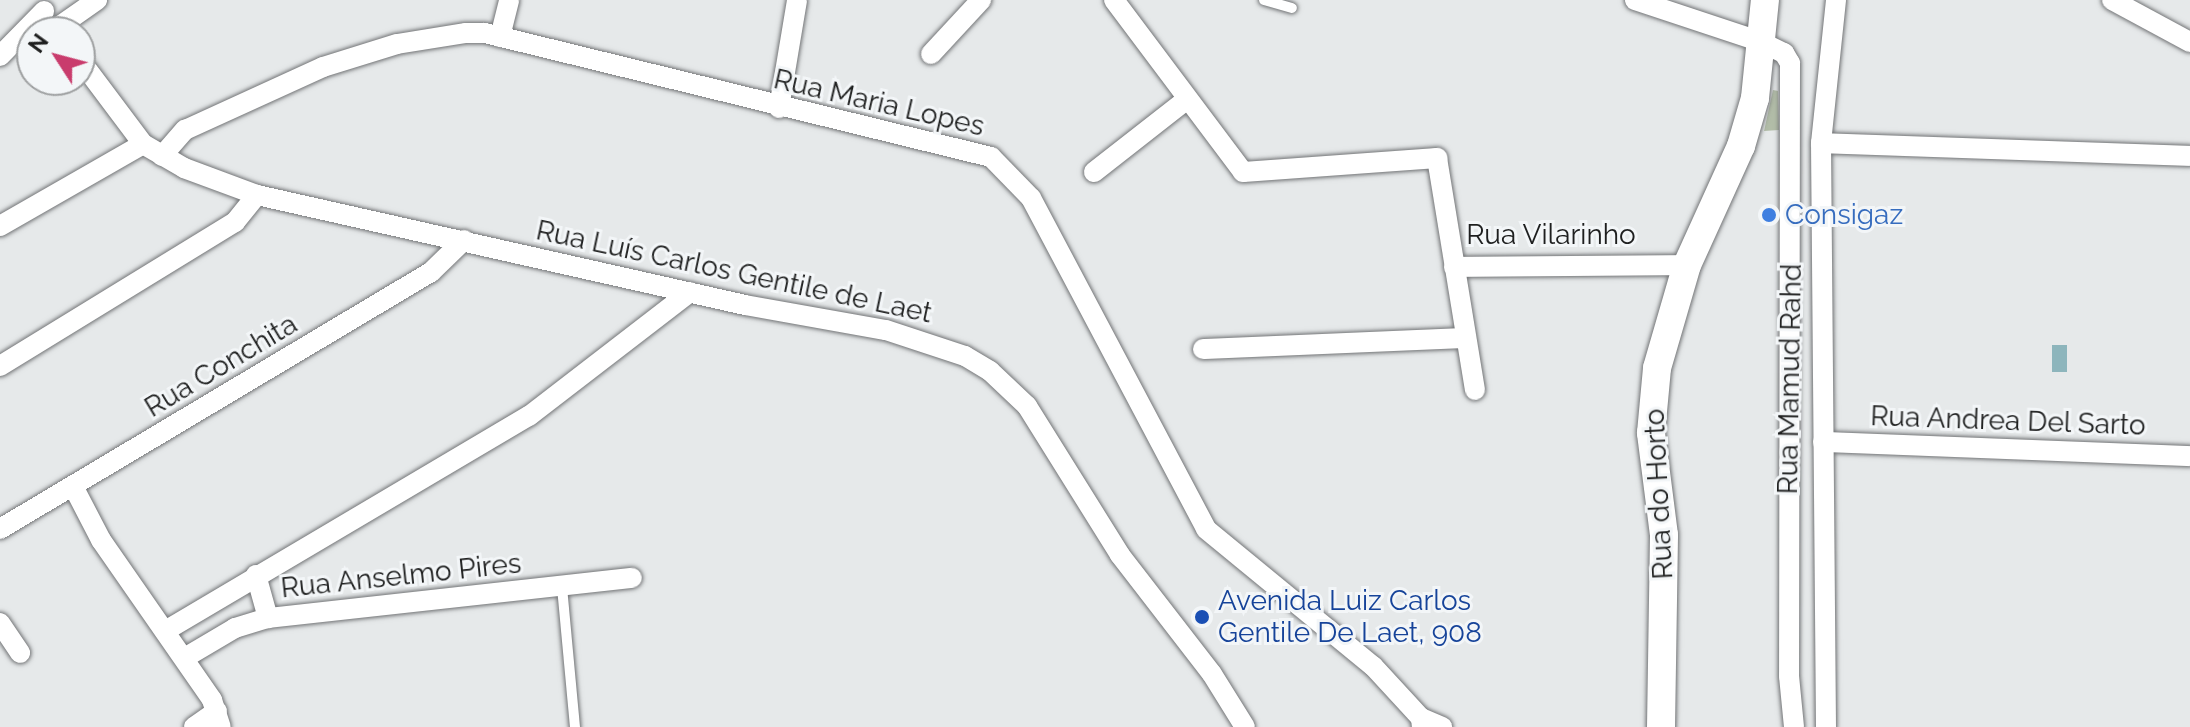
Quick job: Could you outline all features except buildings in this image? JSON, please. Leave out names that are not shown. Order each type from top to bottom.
[{"type":"main road","points":[[1759,41],[1765,0]]},
{"type":"main road","name":"Rua do Horto","points":[[1661,727],[1664,535],[1652,461],[1652,408],[1666,327],[1687,265],[1741,146],[1762,70],[1759,41]]},
{"type":"street","points":[[76,16],[97,0]]},
{"type":"street","points":[[500,37],[509,0]]},
{"type":"street","points":[[779,108],[797,0]]},
{"type":"street","points":[[931,54],[981,0]]},
{"type":"street","name":"Rua Vilarinho","points":[[1114,0],[1186,100],[1248,174],[1437,158],[1454,267],[1687,265]]},
{"type":"street","points":[[1635,0],[1759,41]]},
{"type":"street","name":"Rua Mamud Rahd","points":[[1826,727],[1821,143],[1836,0]]},
{"type":"street","points":[[2112,0],[2190,42]]},
{"type":"street","points":[[0,56],[40,5]]},
{"type":"street","name":"Rua Maria Lopes","points":[[162,156],[185,130],[353,56],[448,33],[500,37],[779,108],[978,152],[1020,182],[1206,529],[1373,666],[1422,723]]},
{"type":"street","name":"Rua Mamud Rahd","points":[[1759,41],[1784,53],[1794,93],[1788,420],[1794,727]]},
{"type":"street","name":"Rua Luís Carlos Gentile de Laet","points":[[96,81],[143,144],[162,156],[257,195],[690,292],[914,337],[990,371],[1027,406],[1120,555],[1212,674],[1245,727]]},
{"type":"street","points":[[1094,172],[1186,100]]},
{"type":"street","points":[[1821,143],[2190,156]]},
{"type":"street","points":[[0,226],[143,144]]},
{"type":"street","points":[[0,366],[235,222],[257,195]]},
{"type":"street","name":"Rua Conchita","points":[[0,529],[431,272],[464,240]]},
{"type":"street","points":[[1454,267],[1475,390]]},
{"type":"street","points":[[165,631],[529,416],[690,292]]},
{"type":"street","points":[[1203,349],[1466,338]]},
{"type":"street","name":"Rua Andrea Del Sarto","points":[[1823,442],[2190,456]]},
{"type":"street","points":[[73,486],[101,540],[186,657],[219,719],[194,727]]},
{"type":"street","points":[[256,575],[268,618]]},
{"type":"street","name":"Rua Anselmo Pires","points":[[186,657],[235,628],[268,618],[632,578]]},
{"type":"street","points":[[0,623],[20,653]]},
{"type":"street","points":[[1422,723],[1442,727]]},
{"type":"lane","points":[[1264,0],[1292,8]]},
{"type":"lane","points":[[562,587],[575,727]]},
{"type":"green space","points":[[1773,90],[1778,91],[1779,130],[1764,131]]},
{"type":"water","points":[[2052,345],[2067,345],[2067,372],[2052,372]]},
{"type":"place","name":"Consigaz","points":[[1769,215]]},
{"type":"place","name":"Avenida Luiz Carlos Gentile De Laet, 908","points":[[1202,617]]}]
